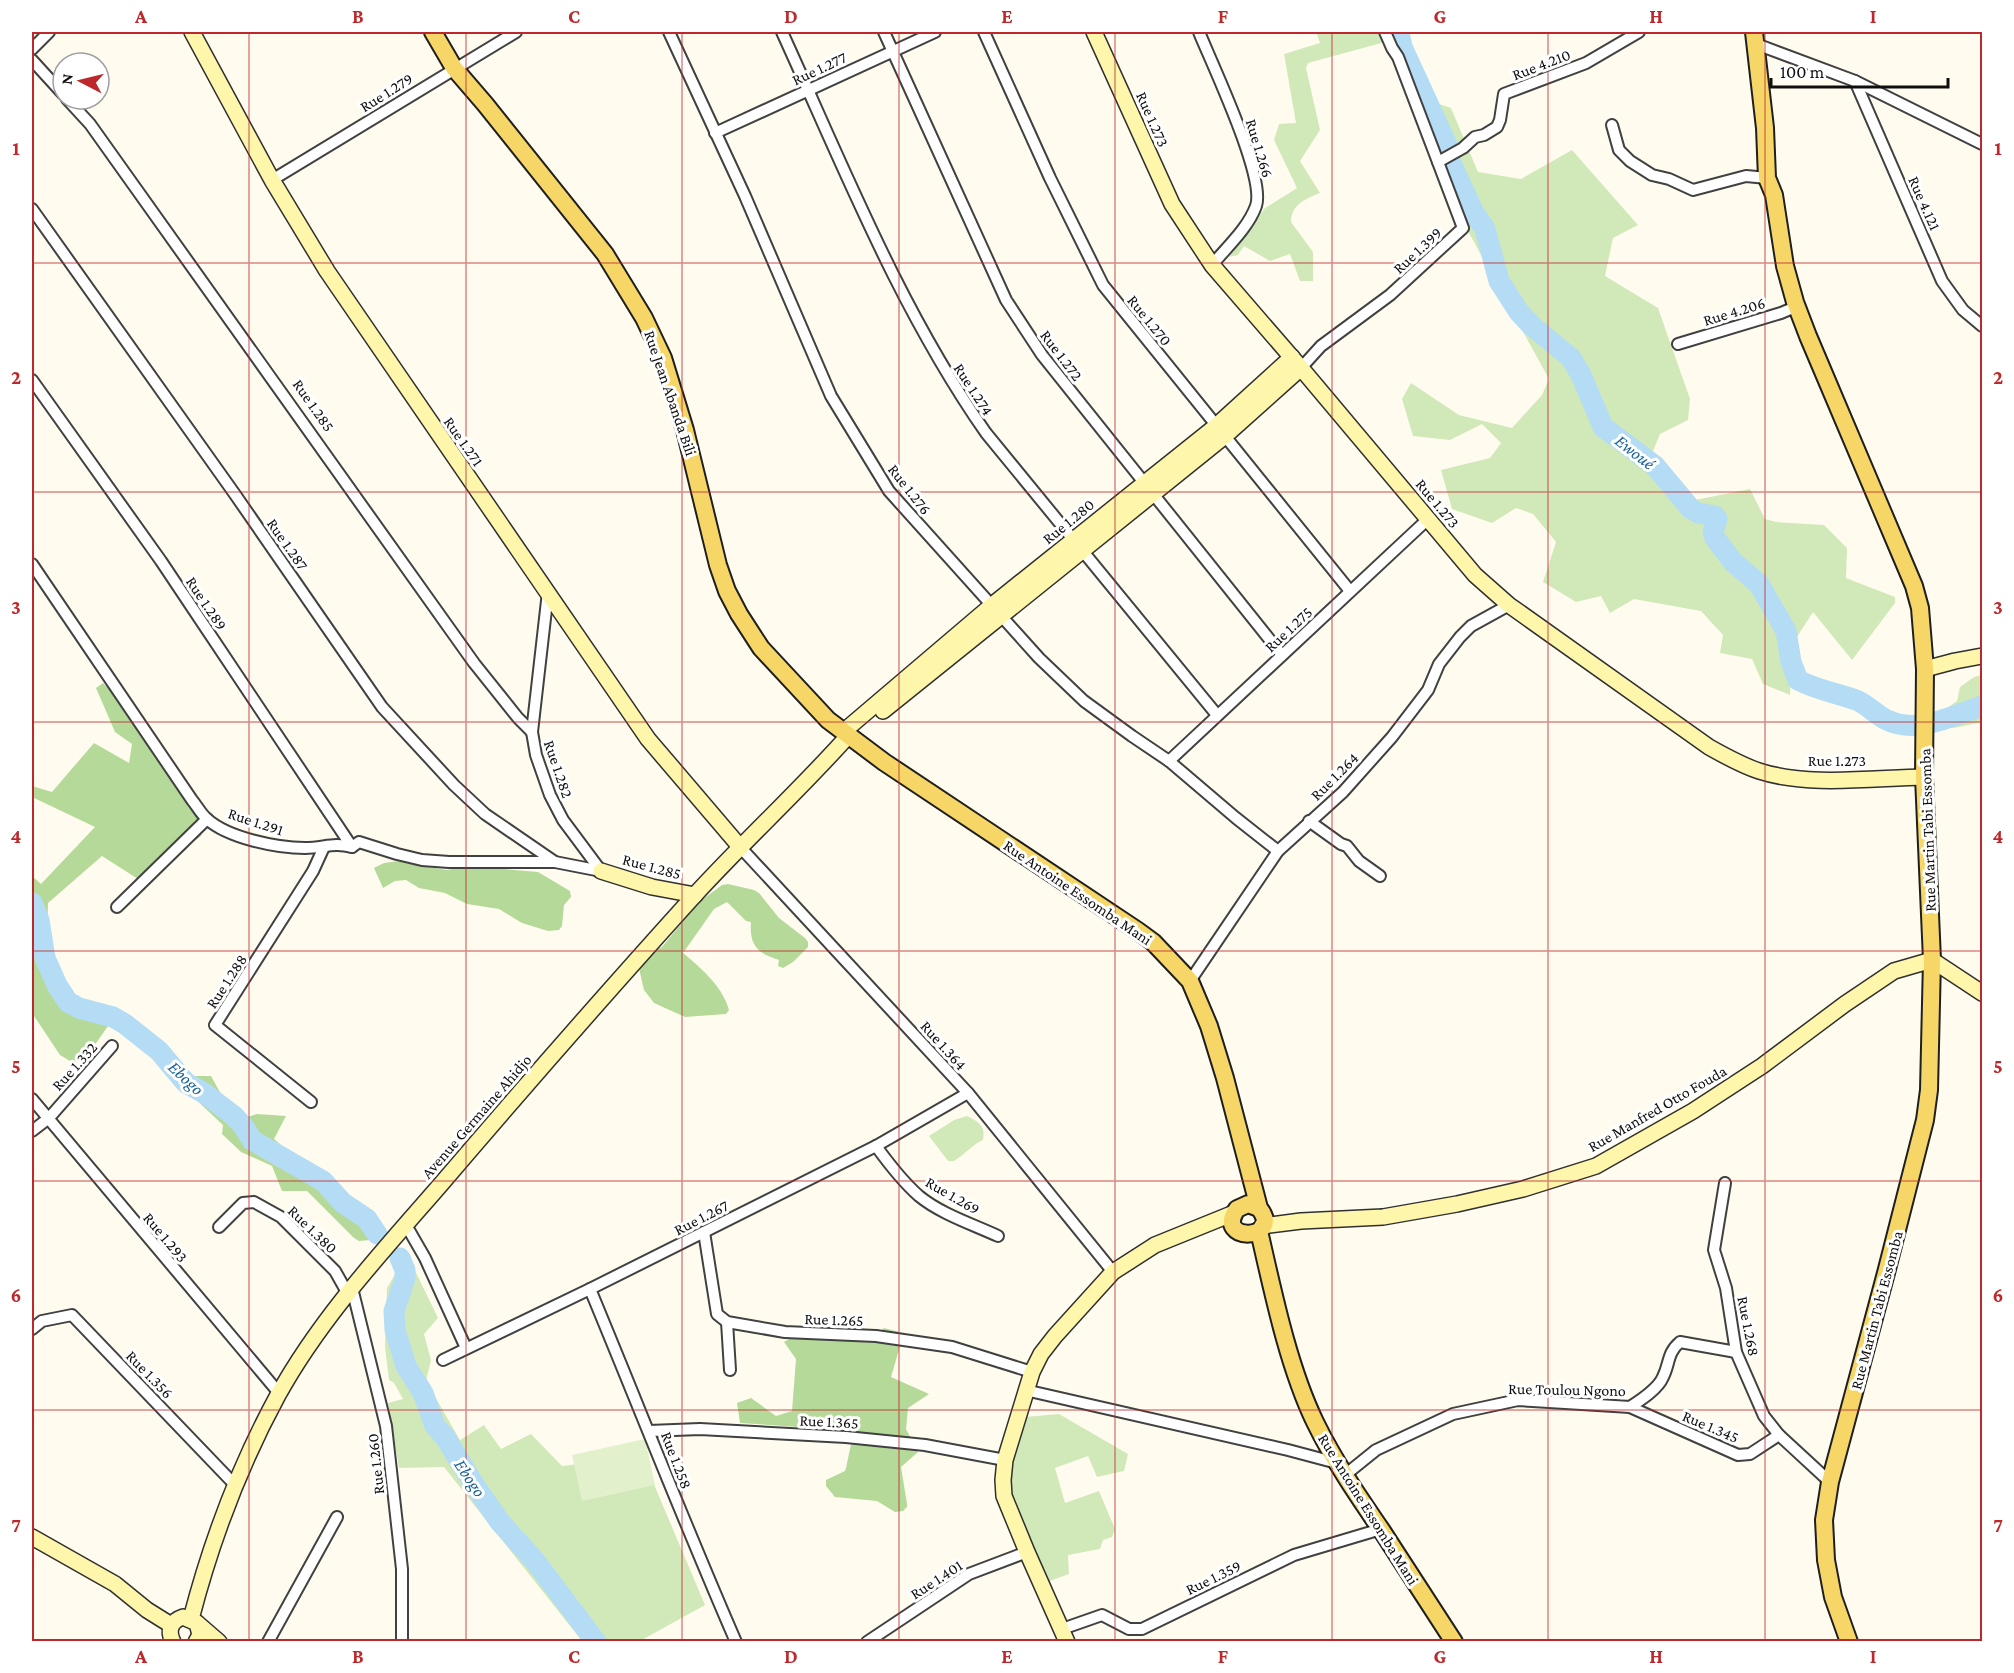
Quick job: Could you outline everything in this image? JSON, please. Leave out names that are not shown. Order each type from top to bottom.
[{"type":"main road","name":"Rue 1.271","points":[[192,32],[273,180],[327,271],[648,739],[741,848]]},
{"type":"main road","name":"Rue Jean Abanda Bili","points":[[433,32],[454,68],[605,254],[644,318],[663,358],[685,430],[718,565],[727,591],[761,648],[807,699],[847,736]]},
{"type":"main road","name":"Rue 1.273","points":[[1094,32],[1172,204],[1212,265],[1297,362],[1475,576],[1509,605],[1709,747],[1741,764],[1777,776],[1821,780],[1924,777]]},
{"type":"main road","name":"Rue Martin Tabi Essomba","points":[[1755,38],[1765,128],[1767,178],[1774,195],[1785,266],[1795,302],[1812,347],[1914,586],[1920,608],[1925,669],[1924,777],[1932,960],[1929,1090],[1925,1120],[1830,1482],[1824,1520],[1833,1597],[1849,1641]]},
{"type":"main road","name":"Rue 1.280","points":[[847,736],[874,718],[996,612],[1221,431],[1297,362]]},
{"type":"main road","points":[[1925,669],[1983,656]]},
{"type":"main road","name":"Avenue Germaine Ahidjo","points":[[179,1630],[257,1436],[279,1393],[302,1357],[350,1291],[695,896],[847,736]]},
{"type":"main road","name":"Rue Antoine Essomba Mani","points":[[847,736],[1138,931],[1153,942],[1190,981],[1215,1047],[1259,1208]]},
{"type":"main road","name":"Rue 1.285","points":[[601,871],[652,887],[695,896]]},
{"type":"main road","points":[[1932,960],[1983,993]]},
{"type":"main road","name":"Rue Manfred Otto Fouda","points":[[1113,1272],[1155,1245],[1193,1229],[1383,1217],[1523,1189],[1596,1166],[1693,1111],[1762,1066],[1845,1004],[1894,971],[1932,960]]},
{"type":"main road","points":[[1246,1224],[1247,1162]]},
{"type":"main road","points":[[1246,1224],[1248,1204],[1301,1221]]},
{"type":"main road","name":"Rue Antoine Essomba Mani","points":[[1246,1224],[1269,1275],[1305,1397],[1316,1422],[1341,1469],[1454,1641]]},
{"type":"main road","points":[[1064,1635],[1004,1496],[1005,1460],[1032,1372],[1055,1336],[1113,1272]]},
{"type":"main road","points":[[32,1537],[115,1584],[147,1610],[179,1630],[219,1641]]},
{"type":"main road","points":[[179,1630],[200,1635],[196,1641]]},
{"type":"street","points":[[32,48],[49,32]]},
{"type":"street","name":"Rue 1.279","points":[[273,180],[516,32]]},
{"type":"street","name":"Rue 1.276","points":[[669,32],[745,196],[831,396],[889,491],[1038,658],[1084,701],[1169,761],[1278,851]]},
{"type":"street","name":"Rue 1.274","points":[[782,32],[893,274],[940,365],[986,433],[1217,715]]},
{"type":"street","name":"Rue 1.272","points":[[885,32],[1006,300],[1042,355],[1282,655]]},
{"type":"street","name":"Rue 1.277","points":[[715,133],[935,32]]},
{"type":"street","name":"Rue 1.270","points":[[984,32],[1050,178],[1103,285],[1350,591]]},
{"type":"street","name":"Rue 1.266","points":[[1199,32],[1241,130],[1257,186],[1257,203],[1251,218],[1212,265]]},
{"type":"street","points":[[1385,32],[1398,57],[1440,161]]},
{"type":"street","name":"Rue 4.210","points":[[1440,161],[1463,148],[1475,137],[1484,135],[1497,127],[1504,94],[1586,63],[1639,32]]},
{"type":"street","points":[[1755,38],[1855,81],[1982,145]]},
{"type":"street","points":[[32,60],[51,81]]},
{"type":"street","name":"Rue 4.121","points":[[1855,81],[1942,281],[1963,309],[1983,326]]},
{"type":"street","name":"Rue 1.285","points":[[77,111],[97,134],[474,663],[532,732]]},
{"type":"street","points":[[1612,125],[1619,150],[1630,161],[1652,175],[1669,179],[1693,190],[1746,176],[1767,178]]},
{"type":"street","name":"Rue 1.399","points":[[1321,346],[1390,295],[1463,228],[1440,161]]},
{"type":"street","name":"Rue 1.287","points":[[32,209],[234,493],[382,707],[454,785],[485,814],[555,862]]},
{"type":"street","name":"Rue 4.206","points":[[1678,344],[1781,313],[1793,308],[1795,302]]},
{"type":"street","name":"Rue 1.280","points":[[1297,362],[1321,346]]},
{"type":"street","name":"Rue 1.289","points":[[32,380],[161,561],[352,847]]},
{"type":"street","name":"Rue 1.275","points":[[1169,761],[1428,519]]},
{"type":"street","name":"Rue 1.291","points":[[32,564],[207,819],[226,830],[282,847],[324,847],[338,843],[352,847],[359,842],[422,860],[555,862],[601,871]]},
{"type":"street","name":"Rue 1.282","points":[[548,592],[532,732],[536,755],[550,795],[570,830],[601,871]]},
{"type":"street","name":"Rue 1.264","points":[[1190,981],[1278,851],[1343,792],[1392,736],[1428,690],[1439,664],[1460,637],[1477,622],[1509,605]]},
{"type":"street","points":[[117,907],[207,819]]},
{"type":"street","points":[[1309,821],[1347,846],[1359,861],[1380,876]]},
{"type":"street","name":"Rue 1.288","points":[[311,1102],[215,1025],[313,871],[324,847]]},
{"type":"street","name":"Rue 1.364","points":[[741,848],[968,1093],[1113,1272]]},
{"type":"street","name":"Rue 1.332","points":[[32,1131],[49,1118],[112,1046]]},
{"type":"street","name":"Rue 1.267","points":[[443,1360],[876,1146],[968,1093]]},
{"type":"street","name":"Rue 1.293","points":[[32,1099],[279,1393]]},
{"type":"street","name":"Rue 1.269","points":[[876,1146],[894,1172],[920,1197],[998,1236]]},
{"type":"street","name":"Rue 1.268","points":[[1725,1183],[1714,1251],[1726,1288],[1736,1352],[1764,1416],[1779,1435],[1830,1482]]},
{"type":"street","name":"Rue 1.380","points":[[219,1227],[243,1203],[254,1202],[281,1217],[335,1270],[350,1291]]},
{"type":"street","points":[[406,1225],[425,1258],[466,1348]]},
{"type":"street","points":[[704,1232],[717,1314],[727,1322],[730,1370]]},
{"type":"street","name":"Rue 1.258","points":[[590,1289],[696,1551],[736,1641]]},
{"type":"street","name":"Rue 1.260","points":[[350,1291],[386,1426],[402,1569],[402,1641]]},
{"type":"street","name":"Rue 1.356","points":[[32,1329],[42,1321],[72,1315],[236,1486]]},
{"type":"street","name":"Rue 1.265","points":[[727,1322],[785,1332],[876,1336],[952,1347],[1032,1372]]},
{"type":"street","name":"Rue Toulou Ngono","points":[[1341,1469],[1444,1417],[1512,1400],[1630,1407],[1644,1398],[1663,1379],[1672,1349],[1680,1342],[1736,1352]]},
{"type":"street","points":[[1025,1390],[1288,1450],[1341,1469]]},
{"type":"street","name":"Rue 1.345","points":[[1630,1407],[1738,1455],[1750,1454],[1779,1435]]},
{"type":"street","name":"Rue 1.365","points":[[649,1431],[700,1429],[846,1437],[925,1446],[1005,1460]]},
{"type":"street","points":[[268,1641],[337,1517]]},
{"type":"street","name":"Rue 1.359","points":[[1064,1635],[1102,1615],[1129,1629],[1142,1629],[1294,1555],[1381,1529]]},
{"type":"street","name":"Rue 1.401","points":[[867,1641],[969,1574],[1027,1552]]},
{"type":"green space","points":[[1316,32],[1410,32],[1406,44],[1433,102],[1451,108],[1478,172],[1521,179],[1572,150],[1638,225],[1613,238],[1605,276],[1658,308],[1690,399],[1688,420],[1660,434],[1651,456],[1690,501],[1750,489],[1765,519],[1776,522],[1824,525],[1847,548],[1846,578],[1895,597],[1895,603],[1852,660],[1813,612],[1793,643],[1790,695],[1763,684],[1752,659],[1720,653],[1723,635],[1701,611],[1634,599],[1610,613],[1601,596],[1576,602],[1543,582],[1556,542],[1533,514],[1516,508],[1492,523],[1452,509],[1441,470],[1490,458],[1501,443],[1482,424],[1450,440],[1413,436],[1402,399],[1411,383],[1459,415],[1512,428],[1542,395],[1549,379],[1469,233],[1466,218],[1442,160],[1385,42],[1308,63],[1306,68],[1320,130],[1300,161],[1320,193],[1296,206],[1291,222],[1313,252],[1313,281],[1300,281],[1290,254],[1270,261],[1244,246],[1238,255],[1229,257],[1265,208],[1297,188],[1274,140],[1279,124],[1296,123],[1284,54],[1320,43]]},
{"type":"green space","points":[[1982,675],[1982,722],[1954,728],[1938,724],[1940,713],[1957,701],[1960,687],[1974,677]]},
{"type":"green space","points":[[103,683],[114,694],[203,820],[201,836],[138,879],[102,856],[48,903],[47,938],[71,1000],[125,1017],[146,1030],[187,1076],[211,1076],[227,1105],[248,1117],[257,1114],[286,1116],[274,1139],[329,1186],[361,1208],[370,1240],[359,1241],[354,1238],[307,1191],[282,1191],[272,1166],[241,1152],[222,1134],[223,1125],[124,1032],[108,1026],[85,1059],[80,1062],[70,1061],[60,1055],[32,1013],[32,876],[41,884],[95,827],[32,797],[32,786],[52,792],[94,743],[129,763],[132,744],[115,732],[96,688]]},
{"type":"green space","points":[[406,860],[405,863],[447,870],[468,866],[538,872],[570,891],[571,897],[564,905],[562,926],[559,930],[548,931],[522,923],[499,909],[467,904],[445,893],[419,888],[406,880],[395,881],[383,888],[374,868],[384,863]]},
{"type":"green space","points":[[728,884],[759,893],[779,918],[805,938],[808,947],[793,962],[783,968],[778,966],[779,960],[765,955],[753,943],[751,922],[746,921],[727,902],[714,909],[683,953],[717,986],[729,1010],[726,1014],[685,1017],[654,1003],[644,990],[638,964],[648,954],[662,947],[699,902],[722,885]]},
{"type":"green space","points":[[967,1116],[981,1125],[983,1140],[954,1161],[948,1161],[929,1136],[954,1120]]},
{"type":"green space","points":[[407,1254],[438,1318],[424,1334],[431,1360],[426,1381],[460,1440],[484,1425],[501,1449],[531,1434],[562,1466],[642,1456],[705,1605],[640,1641],[582,1641],[444,1467],[399,1468],[388,1403],[403,1399],[394,1383],[389,1380],[385,1347],[387,1288]]},
{"type":"green space","points":[[842,1328],[872,1339],[884,1328],[899,1332],[903,1336],[891,1377],[929,1394],[908,1408],[906,1429],[918,1452],[901,1467],[907,1504],[903,1511],[895,1512],[877,1501],[835,1497],[826,1486],[826,1480],[845,1471],[846,1468],[851,1444],[844,1430],[740,1423],[737,1403],[751,1398],[776,1416],[792,1411],[796,1359],[784,1342]]},
{"type":"green space","points":[[1059,1414],[1128,1454],[1124,1471],[1097,1477],[1088,1456],[1055,1468],[1065,1503],[1099,1491],[1115,1529],[1112,1537],[1103,1540],[1100,1549],[1068,1555],[1069,1574],[1047,1582],[1009,1498],[1009,1469],[1025,1417]]},
{"type":"green space","points":[[645,1439],[655,1485],[582,1501],[572,1455]]},
{"type":"waterway","name":"Ewoué","points":[[1399,32],[1402,47],[1447,145],[1449,159],[1473,211],[1485,229],[1499,281],[1519,312],[1532,326],[1571,358],[1581,375],[1603,427],[1655,466],[1691,509],[1698,513],[1715,516],[1717,519],[1713,532],[1715,538],[1733,562],[1759,584],[1786,631],[1791,662],[1798,680],[1856,700],[1883,718],[1899,724],[1923,725],[1982,706]]},
{"type":"waterway","name":"Ebogo","points":[[32,903],[39,920],[45,958],[57,985],[68,1002],[79,1008],[113,1017],[125,1024],[159,1051],[186,1083],[204,1093],[234,1116],[252,1140],[323,1181],[343,1203],[367,1219],[377,1234]]},
{"type":"waterway","name":"Ebogo","points":[[400,1258],[405,1270],[405,1278],[394,1311],[395,1330],[406,1366],[423,1393],[435,1426],[445,1437],[500,1522],[535,1561],[596,1642]]}]
